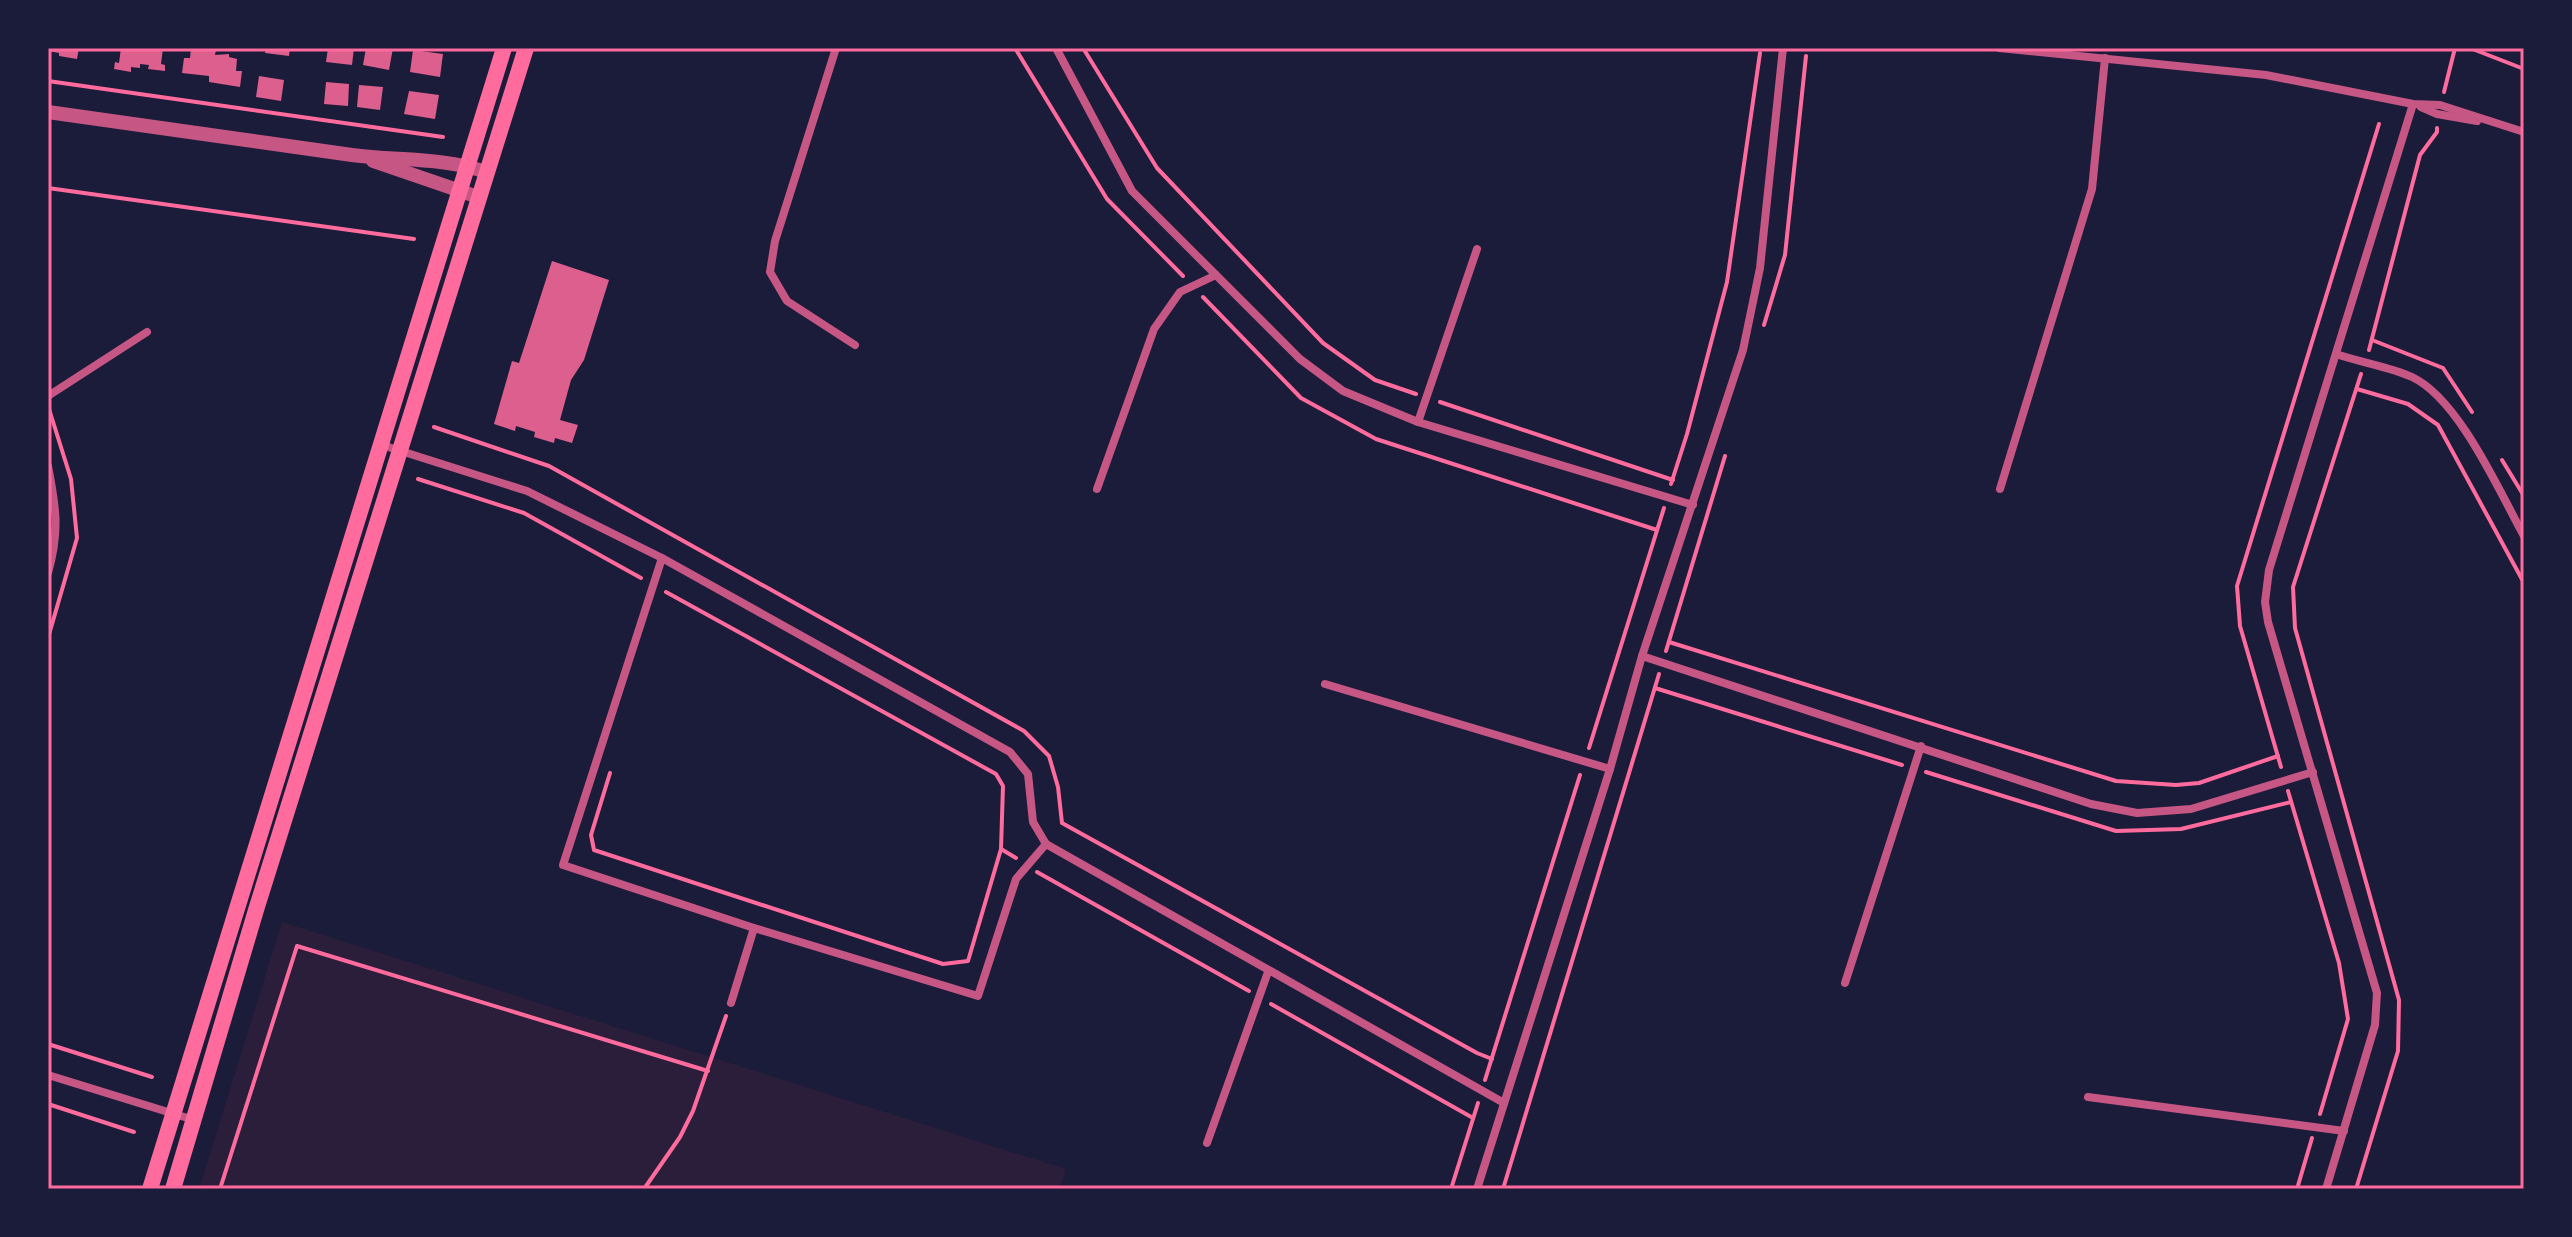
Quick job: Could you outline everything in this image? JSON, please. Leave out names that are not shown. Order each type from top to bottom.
[{"type":"main road","points":[[150,1189],[504,48]]},
{"type":"main road","points":[[173,1189],[235,978],[526,48]]},
{"type":"main road","points":[[415,327],[438,334]]},
{"type":"main road","points":[[335,595],[354,601]]},
{"type":"main road","points":[[277,782],[295,787]]},
{"type":"main road","points":[[217,972],[235,978]]},
{"type":"street","points":[[836,48],[775,241],[770,272],[787,301],[855,345]]},
{"type":"street","points":[[1056,48],[1132,191],[1300,359],[1343,391],[1418,422],[1693,505]]},
{"type":"street","points":[[1477,1189],[1610,769],[1642,656],[1743,350],[1760,268],[1783,48]]},
{"type":"street","points":[[1999,48],[2266,75],[2413,104],[2440,105],[2520,130]]},
{"type":"street","points":[[2000,489],[2092,189],[2105,58]]},
{"type":"street","points":[[2413,104],[2437,114],[2520,130]]},
{"type":"street","points":[[2326,1189],[2375,1025],[2377,993],[2268,622],[2266,591],[2269,570],[2413,104]]},
{"type":"street","points":[[48,112],[358,156],[466,165],[486,172]]},
{"type":"street","points":[[358,156],[478,197]]},
{"type":"street","points":[[1418,422],[1477,249]]},
{"type":"street","points":[[1097,489],[1154,329],[1180,292],[1216,275]]},
{"type":"street","points":[[48,396],[147,332]]},
{"type":"street","points":[[2336,354],[2413,377],[2443,399],[2524,536]]},
{"type":"street","points":[[382,445],[527,491],[662,558],[1010,752],[1028,774],[1033,822],[1046,844],[1504,1103]]},
{"type":"street","points":[[48,466],[57,511],[48,573]]},
{"type":"street","points":[[662,558],[563,865],[754,928],[978,996],[1016,879],[1046,844]]},
{"type":"street","points":[[1642,656],[2091,804],[2137,813],[2191,809],[2313,772]]},
{"type":"street","points":[[1325,684],[1610,769]]},
{"type":"street","points":[[1845,983],[1921,746]]},
{"type":"street","points":[[731,1003],[754,928]]},
{"type":"street","points":[[1207,1143],[1268,972]]},
{"type":"street","points":[[48,1075],[194,1120]]},
{"type":"street","points":[[2088,1097],[2344,1131]]},
{"type":"path","points":[[1083,48],[1157,168],[1323,343],[1375,380],[1673,480]]},
{"type":"path","points":[[2440,105],[2455,48]]},
{"type":"path","points":[[2470,48],[2524,69]]},
{"type":"path","points":[[1451,1189],[1687,434],[1727,282],[1760,53]]},
{"type":"path","points":[[1763,330],[1785,255],[1806,56]]},
{"type":"path","points":[[48,81],[443,137]]},
{"type":"path","points":[[2297,1189],[2348,1019],[2339,963],[2240,626],[2237,586],[2379,124]]},
{"type":"path","points":[[2356,1189],[2398,1051],[2399,1000],[2295,628],[2293,587],[2357,388],[2420,155],[2437,132]]},
{"type":"path","points":[[48,188],[414,239]]},
{"type":"path","points":[[2357,388],[2408,404],[2438,425],[2524,583]]},
{"type":"path","points":[[1503,1189],[1727,448]]},
{"type":"path","points":[[418,479],[524,513],[996,774],[1003,786],[1001,849],[968,961],[943,964],[594,850],[591,835],[614,759]]},
{"type":"path","points":[[1669,642],[2116,781],[2176,785],[2199,783],[2278,756]]},
{"type":"path","points":[[1001,849],[1473,1118]]},
{"type":"path","points":[[220,1189],[297,946],[708,1071]]},
{"type":"path","points":[[644,1189],[680,1137],[708,1071],[731,1003]]},
{"type":"path","points":[[48,1044],[152,1077]]},
{"type":"path","points":[[48,1104],[134,1132]]},
{"type":"shaded area","points":[[282,922],[1066,1169],[1060,1189],[199,1189]]},
{"type":"building","points":[[48,48],[79,48],[77,59],[59,56],[59,53],[48,51]]},
{"type":"building","points":[[121,48],[163,48],[161,64],[165,65],[165,71],[148,69],[149,65],[140,64],[140,68],[131,67],[131,72],[114,69],[115,62],[119,63]]},
{"type":"building","points":[[191,48],[216,50],[215,55],[229,54],[229,57],[237,59],[236,71],[242,71],[240,87],[209,82],[209,76],[182,73],[184,58],[190,58]]},
{"type":"building","points":[[266,48],[290,48],[289,56],[265,53]]},
{"type":"building","points":[[328,48],[354,48],[352,65],[326,62]]},
{"type":"building","points":[[366,48],[393,48],[389,70],[363,65]]},
{"type":"building","points":[[413,50],[443,54],[440,77],[410,72]]},
{"type":"building","points":[[259,76],[284,80],[281,101],[256,97]]},
{"type":"building","points":[[326,82],[349,84],[348,106],[324,104]]},
{"type":"building","points":[[359,85],[383,87],[380,110],[357,107]]},
{"type":"building","points":[[409,91],[439,95],[435,119],[404,114]]},
{"type":"building","points":[[552,261],[609,280],[584,360],[571,380],[560,420],[578,425],[572,443],[555,438],[554,443],[534,437],[535,432],[516,426],[515,431],[494,424],[512,361],[519,363]]}]
